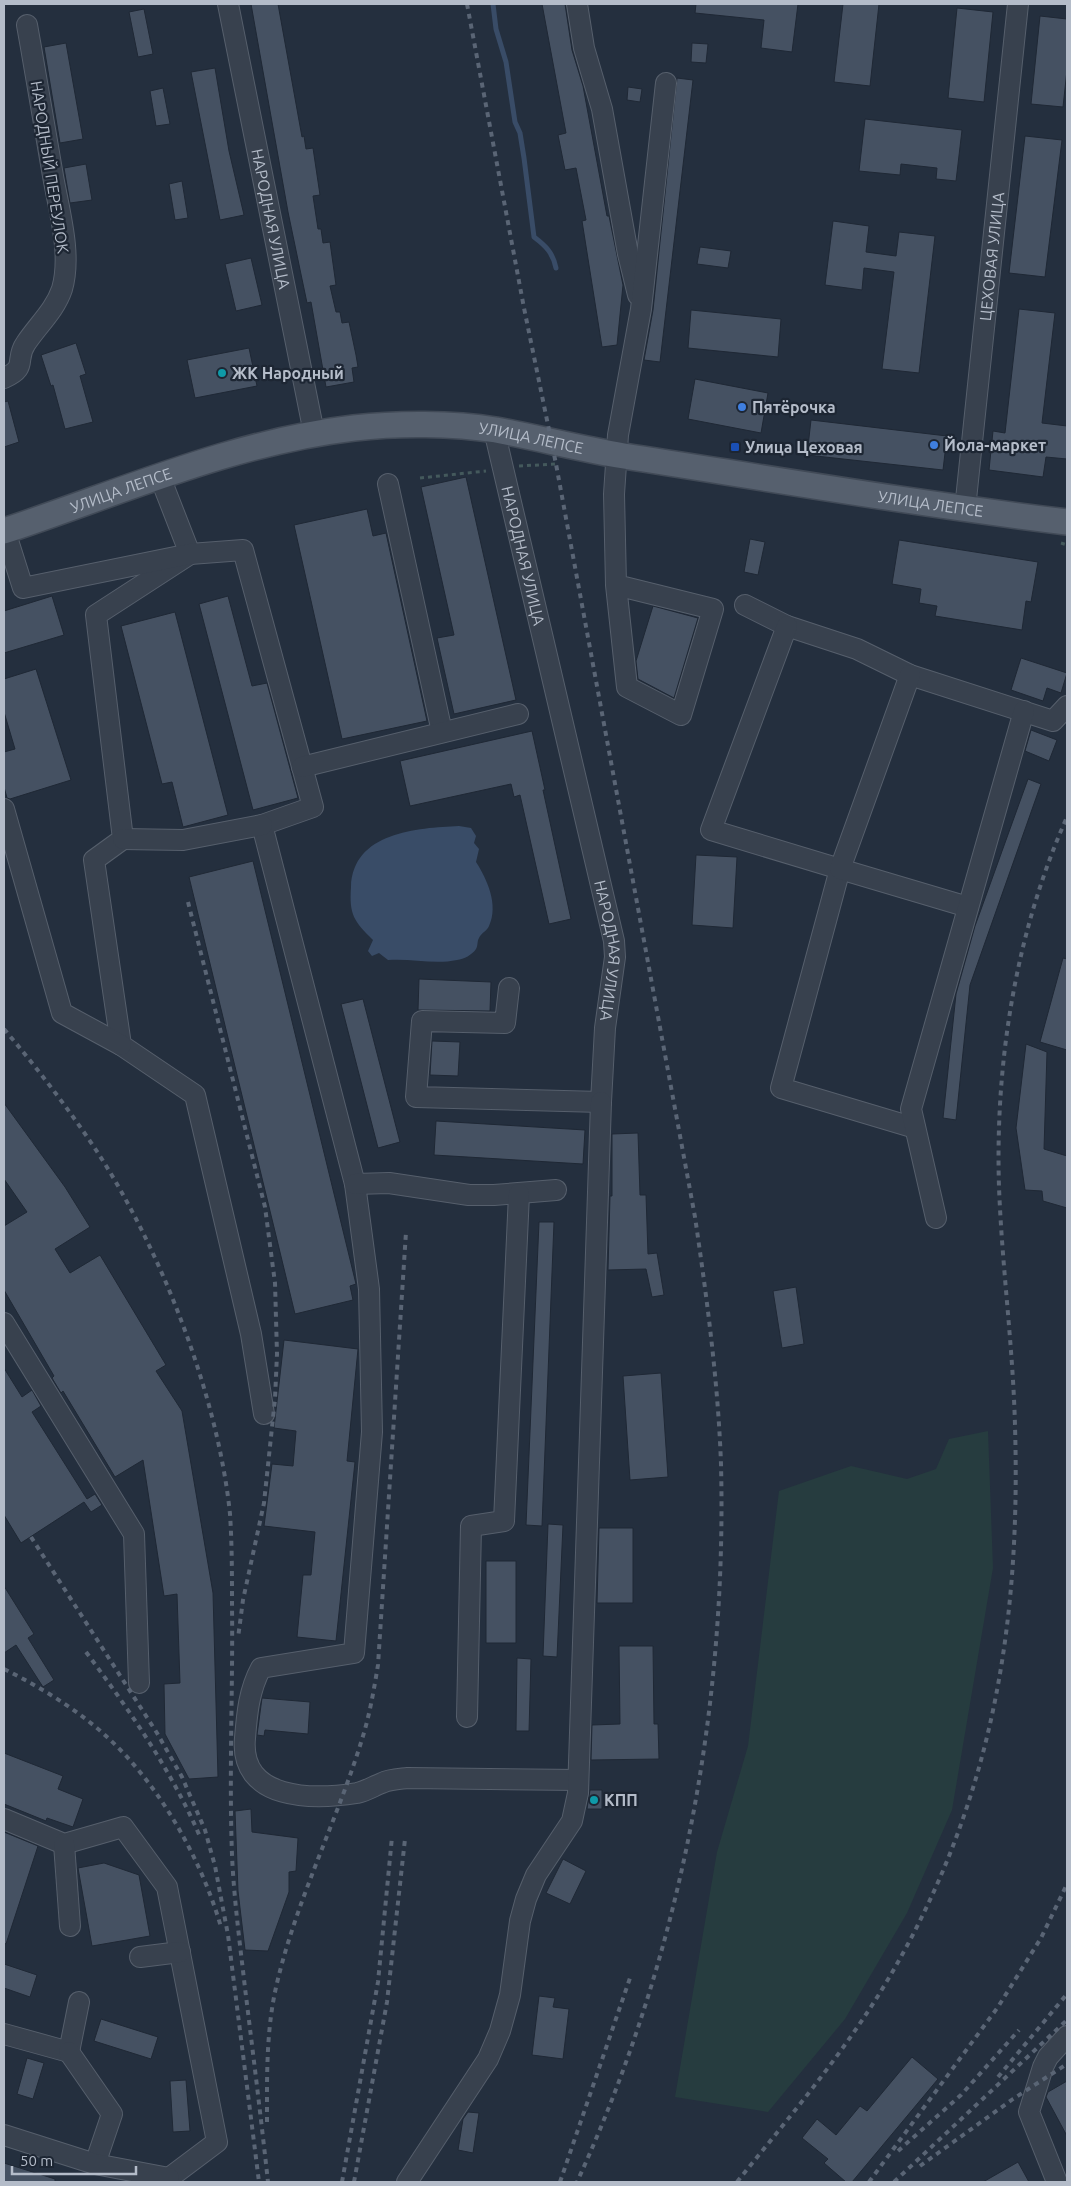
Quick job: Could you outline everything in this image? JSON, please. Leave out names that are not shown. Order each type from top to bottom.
[{"type":"main road","name":"УЛИЦА ЛЕПСЕ","points":[[5,531],[160,477],[246,450],[314,433],[357,427],[425,425],[494,430],[617,454],[965,509],[1067,522]]},
{"type":"street","name":"НАРОДНАЯ УЛИЦА","points":[[228,4],[314,433]]},
{"type":"street","points":[[577,4],[584,48],[602,109],[628,254],[641,309]]},
{"type":"street","name":"ЦЕХОВАЯ УЛИЦА","points":[[965,509],[1018,4]]},
{"type":"street","name":"НАРОДНЫЙ ПЕРЕУЛОК","points":[[4,378],[14,374],[21,364],[20,355],[24,344],[58,299],[64,273],[62,234],[27,25]]},
{"type":"street","points":[[616,585],[713,609],[681,715],[627,687],[616,585],[614,502],[618,435],[641,309],[666,83]]},
{"type":"street","name":"НАРОДНАЯ УЛИЦА","points":[[407,2182],[488,2059],[500,2031],[510,1995],[520,1921],[526,1899],[536,1875],[572,1821],[578,1793],[601,1102],[605,1028],[615,957],[614,942],[494,430]]},
{"type":"street","points":[[160,477],[190,554]]},
{"type":"street","points":[[388,484],[442,732]]},
{"type":"street","points":[[5,531],[23,588],[190,554],[243,550],[313,807],[262,825],[183,840],[123,839],[94,860],[121,1045]]},
{"type":"street","points":[[123,839],[96,615],[190,554]]},
{"type":"street","points":[[745,606],[787,626],[857,649],[910,675],[1024,711],[1054,720],[1067,706]]},
{"type":"street","points":[[787,626],[711,830],[968,907]]},
{"type":"street","points":[[910,675],[840,869],[781,1088],[915,1128]]},
{"type":"street","points":[[936,1218],[911,1109],[1024,711]]},
{"type":"street","points":[[302,767],[518,714]]},
{"type":"street","points":[[4,809],[62,1012],[121,1045],[195,1095],[251,1334],[264,1414]]},
{"type":"street","points":[[262,825],[355,1184],[369,1289],[372,1432],[354,1652],[262,1668],[255,1680],[248,1703],[244,1742],[248,1764],[259,1779],[276,1790],[315,1797],[359,1792],[384,1782],[408,1778],[578,1780]]},
{"type":"street","points":[[509,988],[505,1023],[422,1021],[416,1097],[601,1102]]},
{"type":"street","points":[[355,1184],[389,1183],[470,1195],[519,1194],[556,1190]]},
{"type":"street","points":[[467,1717],[471,1526],[504,1521],[519,1194]]},
{"type":"street","points":[[4,1323],[134,1534],[140,1683]]},
{"type":"street","points":[[4,1819],[64,1844],[123,1827],[167,1887],[217,2142],[168,2180],[95,2164],[4,2135]]},
{"type":"street","points":[[64,1844],[70,1926]]},
{"type":"street","points":[[140,1957],[180,1952]]},
{"type":"street","points":[[69,2052],[79,2002]]},
{"type":"street","points":[[4,2034],[69,2052],[112,2114],[95,2164]]},
{"type":"street","points":[[1057,2182],[1029,2112],[1045,2062],[1056,2046],[1067,2036]]},
{"type":"green space","points":[[988,1431],[993,1568],[952,1810],[907,1913],[845,2019],[768,2112],[675,2097],[717,1852],[748,1746],[779,1491],[851,1466],[907,1479],[936,1469],[949,1439]]},
{"type":"water","points":[[459,826],[471,828],[476,836],[474,843],[479,849],[476,862],[488,884],[492,901],[492,918],[488,928],[478,939],[476,949],[465,958],[448,961],[388,960],[379,953],[372,956],[368,951],[373,940],[357,922],[351,904],[354,869],[363,855],[375,844],[390,837],[425,829]]},
{"type":"building","points":[[251,4],[278,4],[302,137],[304,136],[306,149],[313,148],[320,195],[313,196],[318,229],[321,229],[323,243],[330,242],[336,285],[330,286],[336,312],[340,312],[342,323],[349,322],[356,355],[358,367],[352,368],[354,382],[326,387],[311,302],[307,303],[288,212]]},
{"type":"building","points":[[542,4],[565,4],[572,50],[583,86],[607,216],[609,216],[623,285],[617,345],[602,347],[582,221],[586,220],[576,168],[565,170],[558,135],[566,133]]},
{"type":"building","points":[[696,4],[798,4],[792,52],[761,48],[764,20],[695,13]]},
{"type":"building","points":[[843,4],[879,4],[870,86],[834,82]]},
{"type":"building","points":[[957,8],[993,12],[984,102],[948,98]]},
{"type":"building","points":[[144,9],[153,54],[138,57],[129,12]]},
{"type":"building","points":[[1040,16],[1067,19],[1067,70],[1063,107],[1031,104]]},
{"type":"building","points":[[66,43],[83,139],[60,143],[44,47]]},
{"type":"building","points":[[692,43],[708,44],[706,63],[691,62]]},
{"type":"building","points":[[215,68],[229,151],[244,215],[220,220],[191,72]]},
{"type":"building","points":[[677,78],[693,80],[660,362],[644,360],[653,310]]},
{"type":"building","points":[[628,87],[642,89],[640,102],[627,100]]},
{"type":"building","points":[[163,88],[170,124],[156,126],[150,91]]},
{"type":"building","points":[[865,119],[962,130],[956,181],[936,179],[937,168],[901,164],[900,175],[859,171]]},
{"type":"building","points":[[1025,136],[1062,140],[1045,277],[1009,273]]},
{"type":"building","points":[[86,164],[92,200],[70,203],[64,168]]},
{"type":"building","points":[[182,181],[188,218],[175,220],[169,184]]},
{"type":"building","points":[[833,221],[869,226],[866,252],[896,256],[899,232],[935,236],[919,373],[882,369],[894,272],[864,268],[862,290],[825,285]]},
{"type":"building","points":[[700,247],[731,251],[728,268],[697,264]]},
{"type":"building","points":[[251,258],[262,305],[236,311],[225,264]]},
{"type":"building","points":[[1019,309],[1055,313],[1042,423],[1067,426],[1067,459],[1046,457],[1043,477],[989,470],[993,431],[1005,433]]},
{"type":"building","points":[[691,310],[781,319],[778,357],[688,348]]},
{"type":"building","points":[[76,343],[86,374],[80,376],[93,422],[65,429],[53,385],[51,386],[41,355]]},
{"type":"building","name":"ЖК Народный","points":[[249,348],[257,386],[195,398],[187,360]]},
{"type":"building","points":[[695,379],[768,393],[761,433],[688,419]]},
{"type":"building","points":[[8,401],[19,442],[4,447],[4,402]]},
{"type":"building","points":[[811,420],[947,436],[943,470],[807,455]]},
{"type":"building","points":[[466,477],[516,700],[454,714],[437,638],[454,635],[421,487]]},
{"type":"building","points":[[367,509],[373,536],[386,533],[427,721],[342,739],[294,525]]},
{"type":"building","points":[[750,539],[765,542],[758,575],[744,572]]},
{"type":"building","points":[[899,540],[1038,562],[1031,602],[1026,601],[1022,630],[935,616],[937,606],[919,603],[921,589],[892,584]]},
{"type":"building","points":[[52,596],[64,635],[4,653],[4,611]]},
{"type":"building","points":[[228,596],[252,686],[267,683],[298,798],[253,810],[199,604]]},
{"type":"building","points":[[653,606],[698,618],[674,698],[638,679],[636,661]]},
{"type":"building","points":[[175,612],[228,815],[183,827],[172,782],[162,784],[121,626]]},
{"type":"building","points":[[1021,658],[1067,673],[1061,693],[1047,688],[1043,701],[1011,690]]},
{"type":"building","points":[[36,669],[71,780],[10,799],[7,798],[4,787],[4,752],[15,749],[4,712],[4,679]]},
{"type":"building","points":[[1031,730],[1057,740],[1049,761],[1025,751]]},
{"type":"building","points":[[532,731],[571,919],[549,924],[520,795],[514,797],[511,784],[410,806],[400,761]]},
{"type":"building","points":[[1028,779],[1041,784],[970,985],[956,1120],[943,1118],[956,994],[975,926]]},
{"type":"building","points":[[696,855],[737,857],[733,928],[692,925]]},
{"type":"building","points":[[253,861],[356,1284],[350,1286],[353,1300],[295,1314],[189,877]]},
{"type":"building","points":[[1063,958],[1067,959],[1067,1050],[1040,1042]]},
{"type":"building","points":[[419,979],[491,982],[490,1011],[418,1010]]},
{"type":"building","points":[[363,999],[400,1142],[378,1148],[341,1004]]},
{"type":"building","points":[[432,1041],[460,1042],[458,1076],[430,1075]]},
{"type":"building","points":[[1026,1044],[1047,1052],[1044,1149],[1067,1156],[1067,1208],[1043,1201],[1042,1191],[1025,1190],[1016,1128]]},
{"type":"building","points":[[4,1103],[65,1187],[90,1227],[55,1249],[70,1273],[100,1255],[166,1365],[156,1371],[182,1411],[213,1593],[218,1777],[189,1779],[165,1734],[164,1684],[180,1683],[177,1594],[164,1596],[143,1460],[115,1477],[63,1391],[61,1393],[52,1378],[54,1376],[4,1290],[4,1226],[27,1212],[4,1179]]},
{"type":"building","points":[[436,1121],[585,1130],[583,1164],[434,1155]]},
{"type":"building","points":[[638,1133],[640,1195],[646,1195],[648,1254],[657,1253],[664,1295],[652,1297],[646,1269],[608,1270],[610,1196],[612,1196],[612,1134]]},
{"type":"building","points":[[539,1222],[554,1222],[542,1526],[526,1525]]},
{"type":"building","points":[[796,1287],[804,1344],[782,1348],[773,1291]]},
{"type":"building","points":[[284,1340],[358,1349],[347,1461],[355,1462],[336,1641],[297,1637],[303,1575],[311,1575],[315,1532],[264,1526],[272,1464],[293,1466],[296,1431],[274,1428]]},
{"type":"building","points":[[4,1368],[22,1397],[32,1390],[41,1406],[32,1412],[87,1499],[95,1494],[102,1505],[91,1512],[84,1502],[21,1543],[4,1515]]},
{"type":"building","points":[[661,1373],[668,1477],[630,1480],[623,1376]]},
{"type":"building","points":[[548,1524],[563,1525],[557,1657],[543,1656]]},
{"type":"building","points":[[599,1528],[633,1528],[633,1603],[597,1603]]},
{"type":"building","points":[[486,1561],[516,1561],[516,1643],[486,1643]]},
{"type":"building","points":[[4,1586],[34,1634],[28,1638],[54,1680],[43,1687],[16,1645],[4,1653]]},
{"type":"building","points":[[619,1646],[653,1646],[654,1724],[658,1724],[659,1759],[591,1760],[592,1725],[620,1724]]},
{"type":"building","points":[[517,1658],[531,1659],[529,1731],[516,1731]]},
{"type":"building","points":[[262,1698],[310,1702],[308,1734],[265,1730],[264,1736],[257,1735]]},
{"type":"building","points":[[4,1753],[63,1776],[58,1789],[83,1799],[73,1827],[47,1818],[46,1821],[4,1804]]},
{"type":"building","name":"КПП","points":[[590,1790],[602,1790],[602,1809],[587,1809]]},
{"type":"building","points":[[251,1809],[252,1832],[298,1838],[296,1871],[289,1872],[289,1892],[268,1951],[245,1950],[238,1891],[235,1811]]},
{"type":"building","points":[[4,1832],[38,1846],[6,1944],[4,1943]]},
{"type":"building","points":[[563,1859],[586,1871],[570,1904],[546,1893]]},
{"type":"building","points":[[104,1863],[139,1875],[150,1936],[92,1946],[78,1868]]},
{"type":"building","points":[[4,1964],[37,1975],[30,1997],[4,1988]]},
{"type":"building","points":[[539,1996],[555,1998],[553,2007],[569,2009],[563,2059],[532,2055]]},
{"type":"building","points":[[101,2019],[158,2037],[151,2059],[94,2041]]},
{"type":"building","points":[[912,2057],[938,2079],[852,2182],[846,2182],[824,2163],[828,2159],[802,2138],[817,2119],[836,2135],[860,2106],[867,2111]]},
{"type":"building","points":[[27,2058],[44,2063],[33,2099],[17,2094]]},
{"type":"building","points":[[186,2080],[190,2131],[173,2132],[170,2081]]},
{"type":"building","points":[[1067,2081],[1067,2136],[1046,2097],[1048,2092]]},
{"type":"building","points":[[468,2112],[479,2113],[473,2153],[458,2150],[463,2119]]},
{"type":"building","points":[[1018,2162],[1029,2182],[983,2182]]},
{"type":"building","points":[[4,2163],[55,2179],[55,2182],[4,2182]]},
{"type":"waterway","points":[[493,4],[496,29],[506,62],[515,122],[520,133],[534,237],[548,250],[556,268]]},
{"type":"railway","points":[[467,4],[524,308],[556,464],[695,1217],[704,1279],[720,1433],[721,1556],[716,1648],[705,1740],[690,1831],[669,1921],[644,2010],[613,2097],[577,2182]]},
{"type":"railway","points":[[737,2182],[848,2041],[881,1991],[918,1924],[949,1857],[973,1788],[991,1719],[1004,1648],[1012,1576],[1015,1502],[1014,1396],[999,1187],[1001,1092],[1005,1045],[1022,951],[1034,905],[1067,817]]},
{"type":"railway","points":[[188,902],[265,1207],[275,1283],[277,1354],[275,1399],[264,1503],[243,1600],[238,1638]]},
{"type":"railway","points":[[4,1029],[40,1073],[96,1150],[143,1232],[183,1325],[213,1421],[223,1469],[231,1525],[231,1824],[233,1872],[268,2182]]},
{"type":"railway","points":[[267,2122],[269,2035],[277,1983],[295,1920],[342,1798],[363,1736],[378,1665],[406,1232]]},
{"type":"railway","points":[[31,1537],[157,1733],[182,1777],[205,1830],[215,1866],[228,1935],[259,2182]]},
{"type":"railway","points":[[86,1652],[149,1742],[177,1789],[201,1839]]},
{"type":"railway","points":[[4,1669],[31,1683],[82,1716],[106,1736],[144,1776],[190,1849],[202,1875],[221,1927]]},
{"type":"railway","points":[[342,2182],[378,1982],[392,1837]]},
{"type":"railway","points":[[354,2182],[387,2002],[405,1839]]},
{"type":"railway","points":[[869,2182],[998,2007],[1041,1938],[1067,1884]]},
{"type":"railway","points":[[560,2182],[630,1978]]},
{"type":"railway","points":[[998,2077],[1067,1994]]},
{"type":"railway","points":[[894,2182],[1067,2020]]},
{"type":"railway","points":[[898,2151],[961,2095],[1019,2030]]},
{"type":"railway","points":[[920,2166],[1013,2099],[1067,2064]]},
{"type":"place","name":"ЖК Народный","points":[[222,373]]},
{"type":"place","name":"Пятёрочка","points":[[742,407]]},
{"type":"place","name":"Йола-маркет","points":[[934,445]]},
{"type":"place","name":"Улица Цеховая","points":[[735,447]]},
{"type":"place","name":"КПП","points":[[594,1800]]}]
